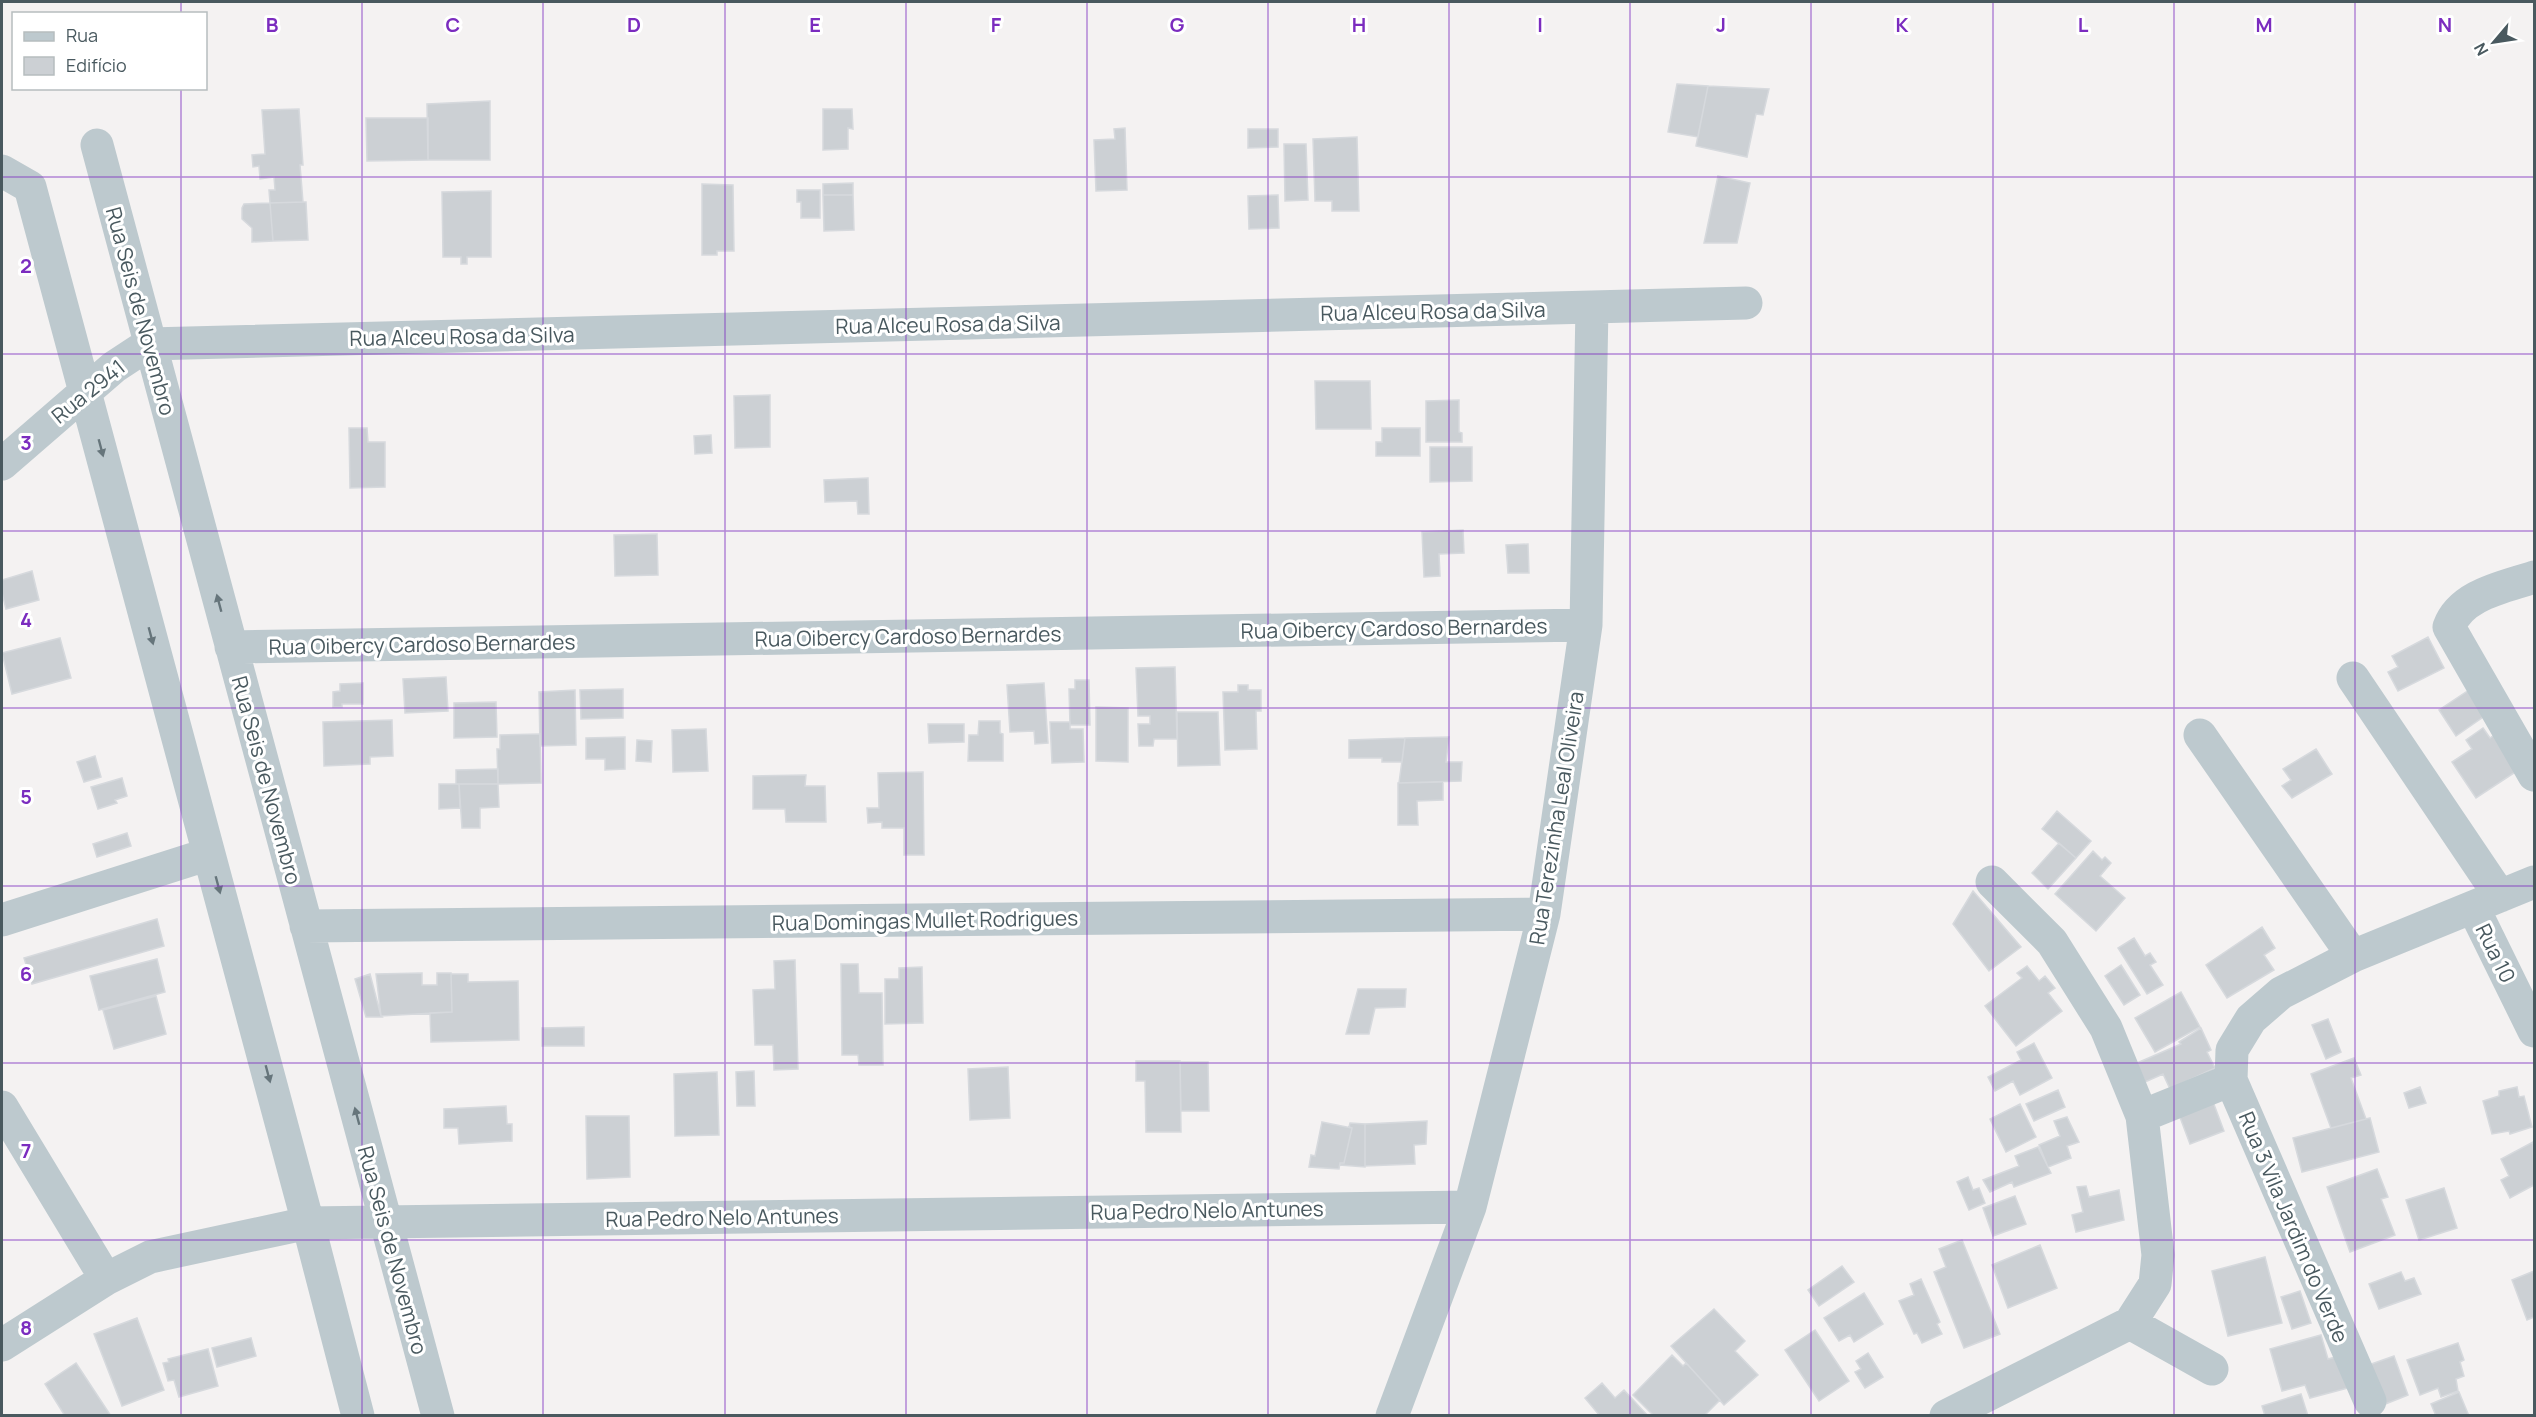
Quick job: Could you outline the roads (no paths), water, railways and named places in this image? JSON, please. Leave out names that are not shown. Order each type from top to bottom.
[{"type":"street","name":"Rua Seis de Novembro","points":[[97,145],[438,1416]]},
{"type":"street","points":[[2,171],[30,187],[358,1416]]},
{"type":"street","name":"Rua Alceu Rosa da Silva","points":[[149,344],[1746,303]]},
{"type":"street","name":"Rua Terezinha Leal Oliveira","points":[[1392,1416],[1470,1207],[1544,914],[1586,625],[1592,307]]},
{"type":"street","name":"Rua 2941","points":[[2,464],[114,367],[149,344]]},
{"type":"street","points":[[2535,577],[2473,598],[2453,616],[2449,627],[2535,775]]},
{"type":"street","name":"Rua Oibercy Cardoso Bernardes","points":[[231,647],[1586,625]]},
{"type":"street","name":"Rua 10","points":[[2353,678],[2487,902],[2535,1031]]},
{"type":"street","points":[[2200,735],[2353,956]]},
{"type":"street","points":[[2,920],[209,854]]},
{"type":"street","points":[[1946,1416],[2130,1323],[2155,1284],[2158,1256],[2142,1116],[2106,1028],[2052,942],[1992,882]]},
{"type":"street","points":[[2142,1116],[2231,1065],[2251,1019],[2281,993],[2353,956],[2535,882]]},
{"type":"street","name":"Rua Domingas Mullet Rodrigues","points":[[306,926],[1544,914]]},
{"type":"street","name":"Rua 3 Vila Jardim do Verde","points":[[2231,1065],[2370,1401]]},
{"type":"street","points":[[2,1107],[106,1279]]},
{"type":"street","name":"Rua Pedro Nelo Antunes","points":[[2,1345],[106,1279],[150,1257],[308,1223],[1470,1207]]},
{"type":"street","points":[[2130,1323],[2212,1370]]}]
